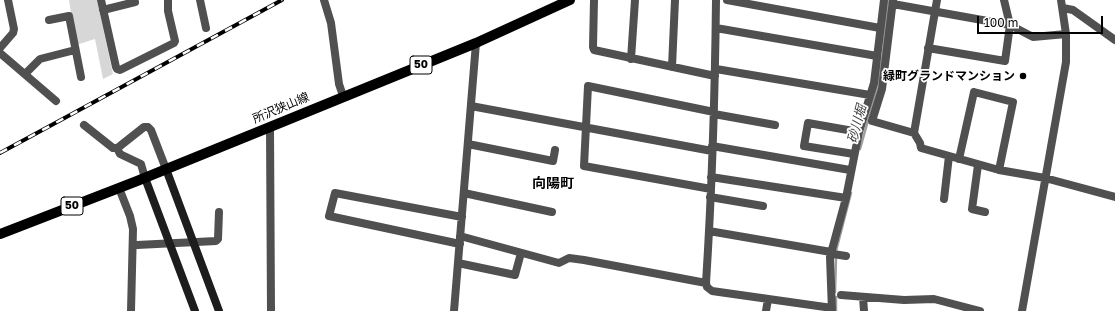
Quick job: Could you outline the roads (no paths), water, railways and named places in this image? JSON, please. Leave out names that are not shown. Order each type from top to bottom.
[{"type":"main road","name":"所沢狭山線","points":[[0,234],[145,178],[476,43],[556,3],[570,0]]},
{"type":"street","points":[[0,48],[13,33],[14,29],[8,0]]},
{"type":"street","points":[[101,0],[116,67],[120,70],[176,41],[168,11],[168,0]]},
{"type":"street","points":[[200,0],[206,28]]},
{"type":"street","points":[[324,0],[331,23],[339,84],[343,96]]},
{"type":"street","points":[[594,0],[593,49],[631,59],[672,67],[870,95]]},
{"type":"street","points":[[631,59],[635,0]]},
{"type":"street","points":[[672,67],[675,0]]},
{"type":"street","points":[[716,0],[714,113],[707,286],[712,291],[832,310],[831,252],[846,198],[850,170],[859,132],[874,83],[884,0]]},
{"type":"street","points":[[727,0],[880,28]]},
{"type":"street","points":[[937,0],[914,133],[920,143],[920,148],[978,165],[1045,178],[1115,197]]},
{"type":"street","points":[[928,48],[1005,61],[1010,25],[1004,0]]},
{"type":"street","points":[[103,10],[135,2]]},
{"type":"street","points":[[914,133],[872,121],[882,89],[893,2],[935,12],[1010,25],[1033,37],[1066,34]]},
{"type":"street","points":[[1022,311],[1066,62],[1066,34],[1062,4]]},
{"type":"street","points":[[1062,4],[1114,36]]},
{"type":"street","points":[[49,20],[69,16],[81,76]]},
{"type":"street","points":[[716,28],[877,56]]},
{"type":"street","points":[[454,311],[476,43]]},
{"type":"street","points":[[25,74],[40,59],[75,50]]},
{"type":"street","points":[[0,53],[56,101]]},
{"type":"street","points":[[763,206],[584,166],[588,86],[775,125]]},
{"type":"street","points":[[959,159],[974,92],[1013,102],[999,170]]},
{"type":"street","points":[[471,106],[585,128],[850,170]]},
{"type":"street","points":[[866,108],[875,110]]},
{"type":"street","points":[[854,154],[804,146],[808,124],[859,132]]},
{"type":"street","points":[[84,125],[112,148],[117,148],[142,128],[148,127],[151,130],[218,311]]},
{"type":"street","points":[[270,127],[271,311]]},
{"type":"street","points":[[468,144],[552,161],[555,150]]},
{"type":"street","points":[[117,148],[120,154],[141,164],[195,311]]},
{"type":"street","points":[[944,199],[949,156]]},
{"type":"street","points":[[978,165],[972,209],[985,212]]},
{"type":"street","points":[[711,177],[846,198]]},
{"type":"street","points":[[119,188],[133,228],[131,311]]},
{"type":"street","points":[[462,217],[335,193],[329,216],[460,240],[559,262],[571,258],[706,283]]},
{"type":"street","points":[[464,193],[552,212]]},
{"type":"street","points":[[137,245],[216,241],[218,239],[219,212]]},
{"type":"street","points":[[709,231],[831,252],[833,254],[846,256]]},
{"type":"street","points":[[458,263],[515,275],[521,253]]},
{"type":"street","points":[[841,295],[904,300],[934,299],[980,311]]},
{"type":"street","points":[[863,297],[864,311]]},
{"type":"street","points":[[766,311],[768,299]]},
{"type":"waterway","name":"砂川堀","points":[[860,149],[877,88],[883,53],[888,0]]},
{"type":"waterway","name":"砂川堀","points":[[836,251],[851,193]]},
{"type":"waterway","name":"砂川堀","points":[[835,292],[836,259]]},
{"type":"waterway","name":"砂川堀","points":[[836,297],[836,311]]},
{"type":"railway","points":[[0,153],[282,0]]},
{"type":"place","name":"緑町グランドマンション","points":[[1023,76]]},
{"type":"district","name":"向陽町","points":[[553,184]]}]
